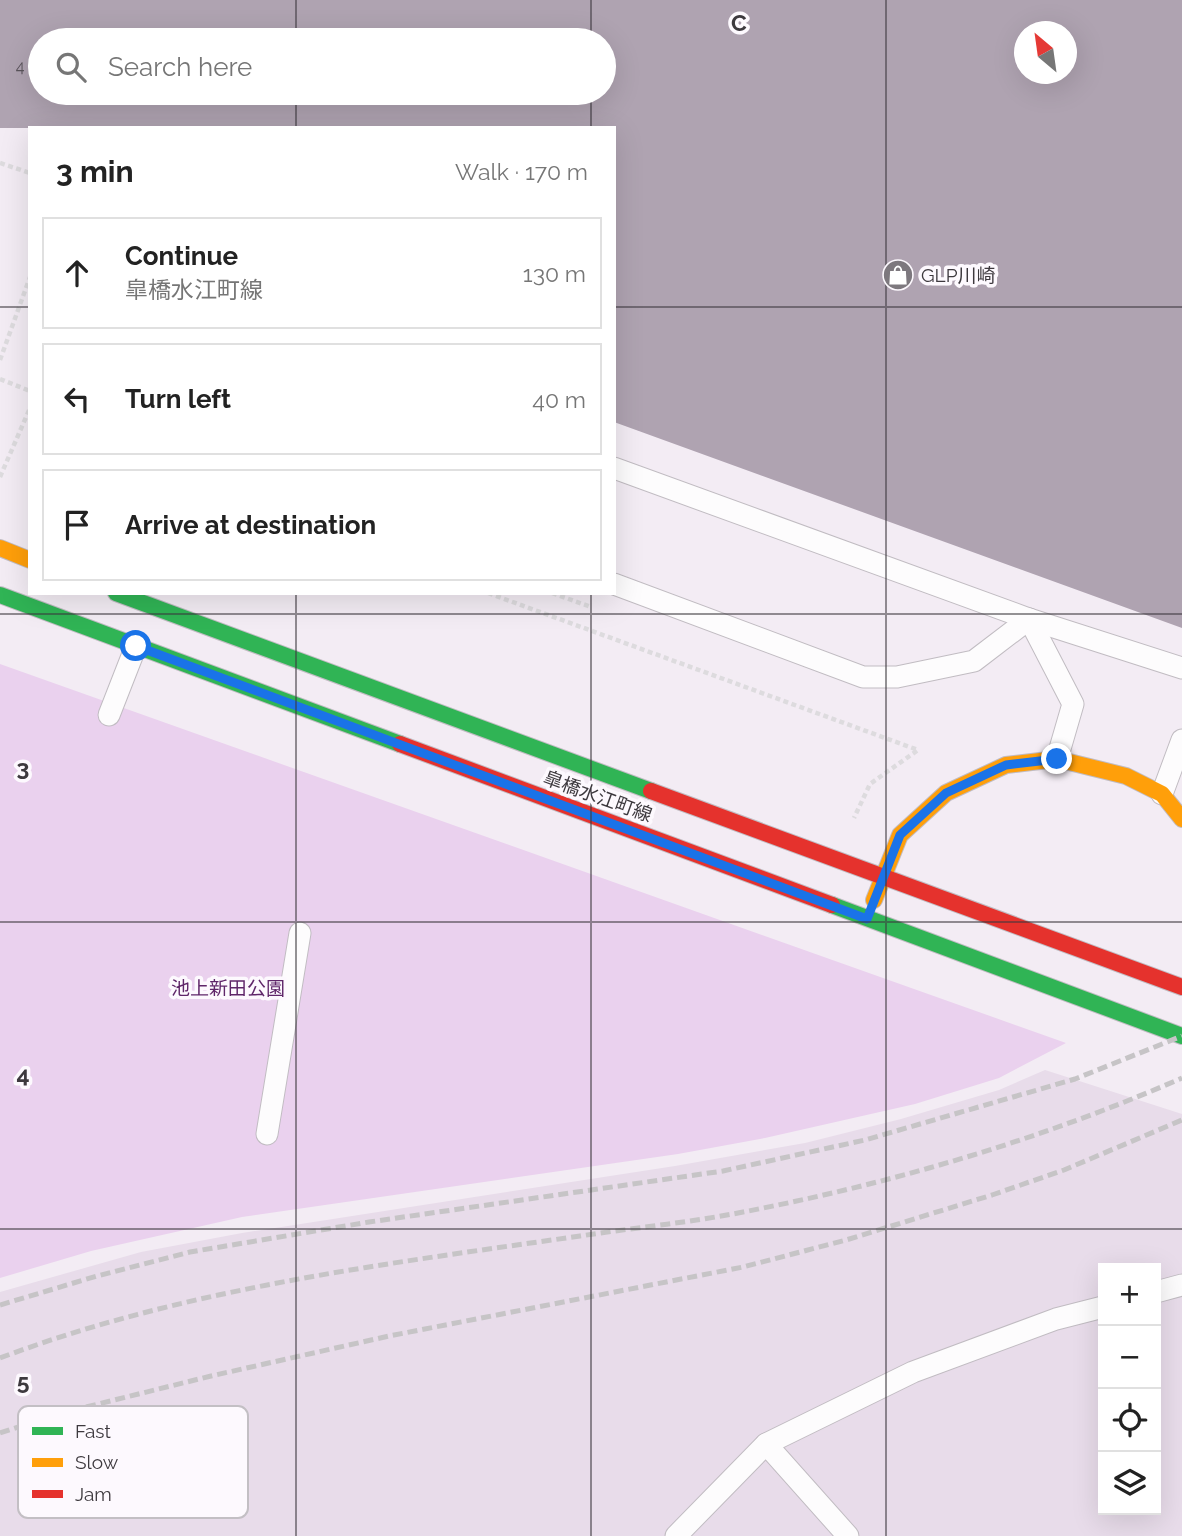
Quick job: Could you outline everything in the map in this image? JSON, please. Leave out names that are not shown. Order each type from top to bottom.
[{"type":"street","points":[[0,548],[28,559]]},
{"type":"street","name":"皐橋水江町線","points":[[0,595],[1182,1036]]},
{"type":"street","name":"皐橋水江町線","points":[[121,595],[1182,988]]},
{"type":"street","points":[[867,919],[900,835],[946,793],[1006,765],[1057,759],[1126,776],[1162,794],[1182,820]]},
{"type":"lane","points":[[616,469],[1029,619],[1182,668]]},
{"type":"lane","points":[[616,585],[863,677],[897,677],[974,661],[1029,619]]},
{"type":"lane","points":[[1029,619],[1073,704],[1057,759]]},
{"type":"lane","points":[[109,715],[136,646]]},
{"type":"lane","points":[[1162,794],[1182,740]]},
{"type":"lane","points":[[267,1134],[300,933]]},
{"type":"lane","points":[[1161,1291],[1182,1285]]},
{"type":"lane","points":[[676,1536],[766,1444],[914,1372],[1056,1320],[1098,1308]]},
{"type":"lane","points":[[766,1444],[848,1536]]},
{"type":"path","points":[[0,163],[28,172]]},
{"type":"path","points":[[0,360],[28,283]]},
{"type":"path","points":[[0,379],[28,390]]},
{"type":"path","points":[[0,477],[28,413]]},
{"type":"path","points":[[493,595],[918,750],[870,784],[854,818]]},
{"type":"shaded area","points":[[1045,1070],[1182,1114],[1182,1536],[0,1536],[0,1292],[141,1252],[242,1233],[675,1166],[805,1143],[901,1119],[999,1090]]},
{"type":"green space","name":"池上新田公園","points":[[0,664],[1066,1043],[999,1078],[915,1104],[765,1138],[678,1154],[242,1217],[91,1251],[0,1278]]},
{"type":"building","name":"GLP川崎","points":[[0,0],[1182,0],[1182,628],[616,423],[616,126],[0,128]]},
{"type":"railway","points":[[0,1305],[190,1252],[369,1222],[723,1171],[865,1140],[1075,1079],[1182,1036]]},
{"type":"railway","points":[[0,1358],[142,1313],[287,1281],[433,1257],[718,1217],[852,1188],[964,1158],[1019,1140],[1182,1078]]},
{"type":"railway","points":[[90,1406],[389,1336],[743,1267],[846,1240],[992,1195],[1064,1170],[1182,1120]]},
{"type":"railway","points":[[0,1433],[18,1427]]},
{"type":"traffic: fast","points":[[0,595],[400,744]]},
{"type":"traffic: fast","points":[[121,595],[651,791]]},
{"type":"traffic: fast","points":[[832,905],[1182,1036]]},
{"type":"traffic: slow","points":[[0,548],[28,559]]},
{"type":"traffic: slow","points":[[874,900],[900,835],[946,793],[1006,765],[1057,759],[1126,776],[1162,794],[1182,819]]},
{"type":"traffic: jam","points":[[400,744],[832,905]]},
{"type":"traffic: jam","points":[[651,791],[1182,987]]},
{"type":"place","name":"GLP川崎","points":[[898,275]]},
{"type":"route","points":[[136,646],[867,919],[900,835],[946,793],[1006,765],[1057,759]]}]
